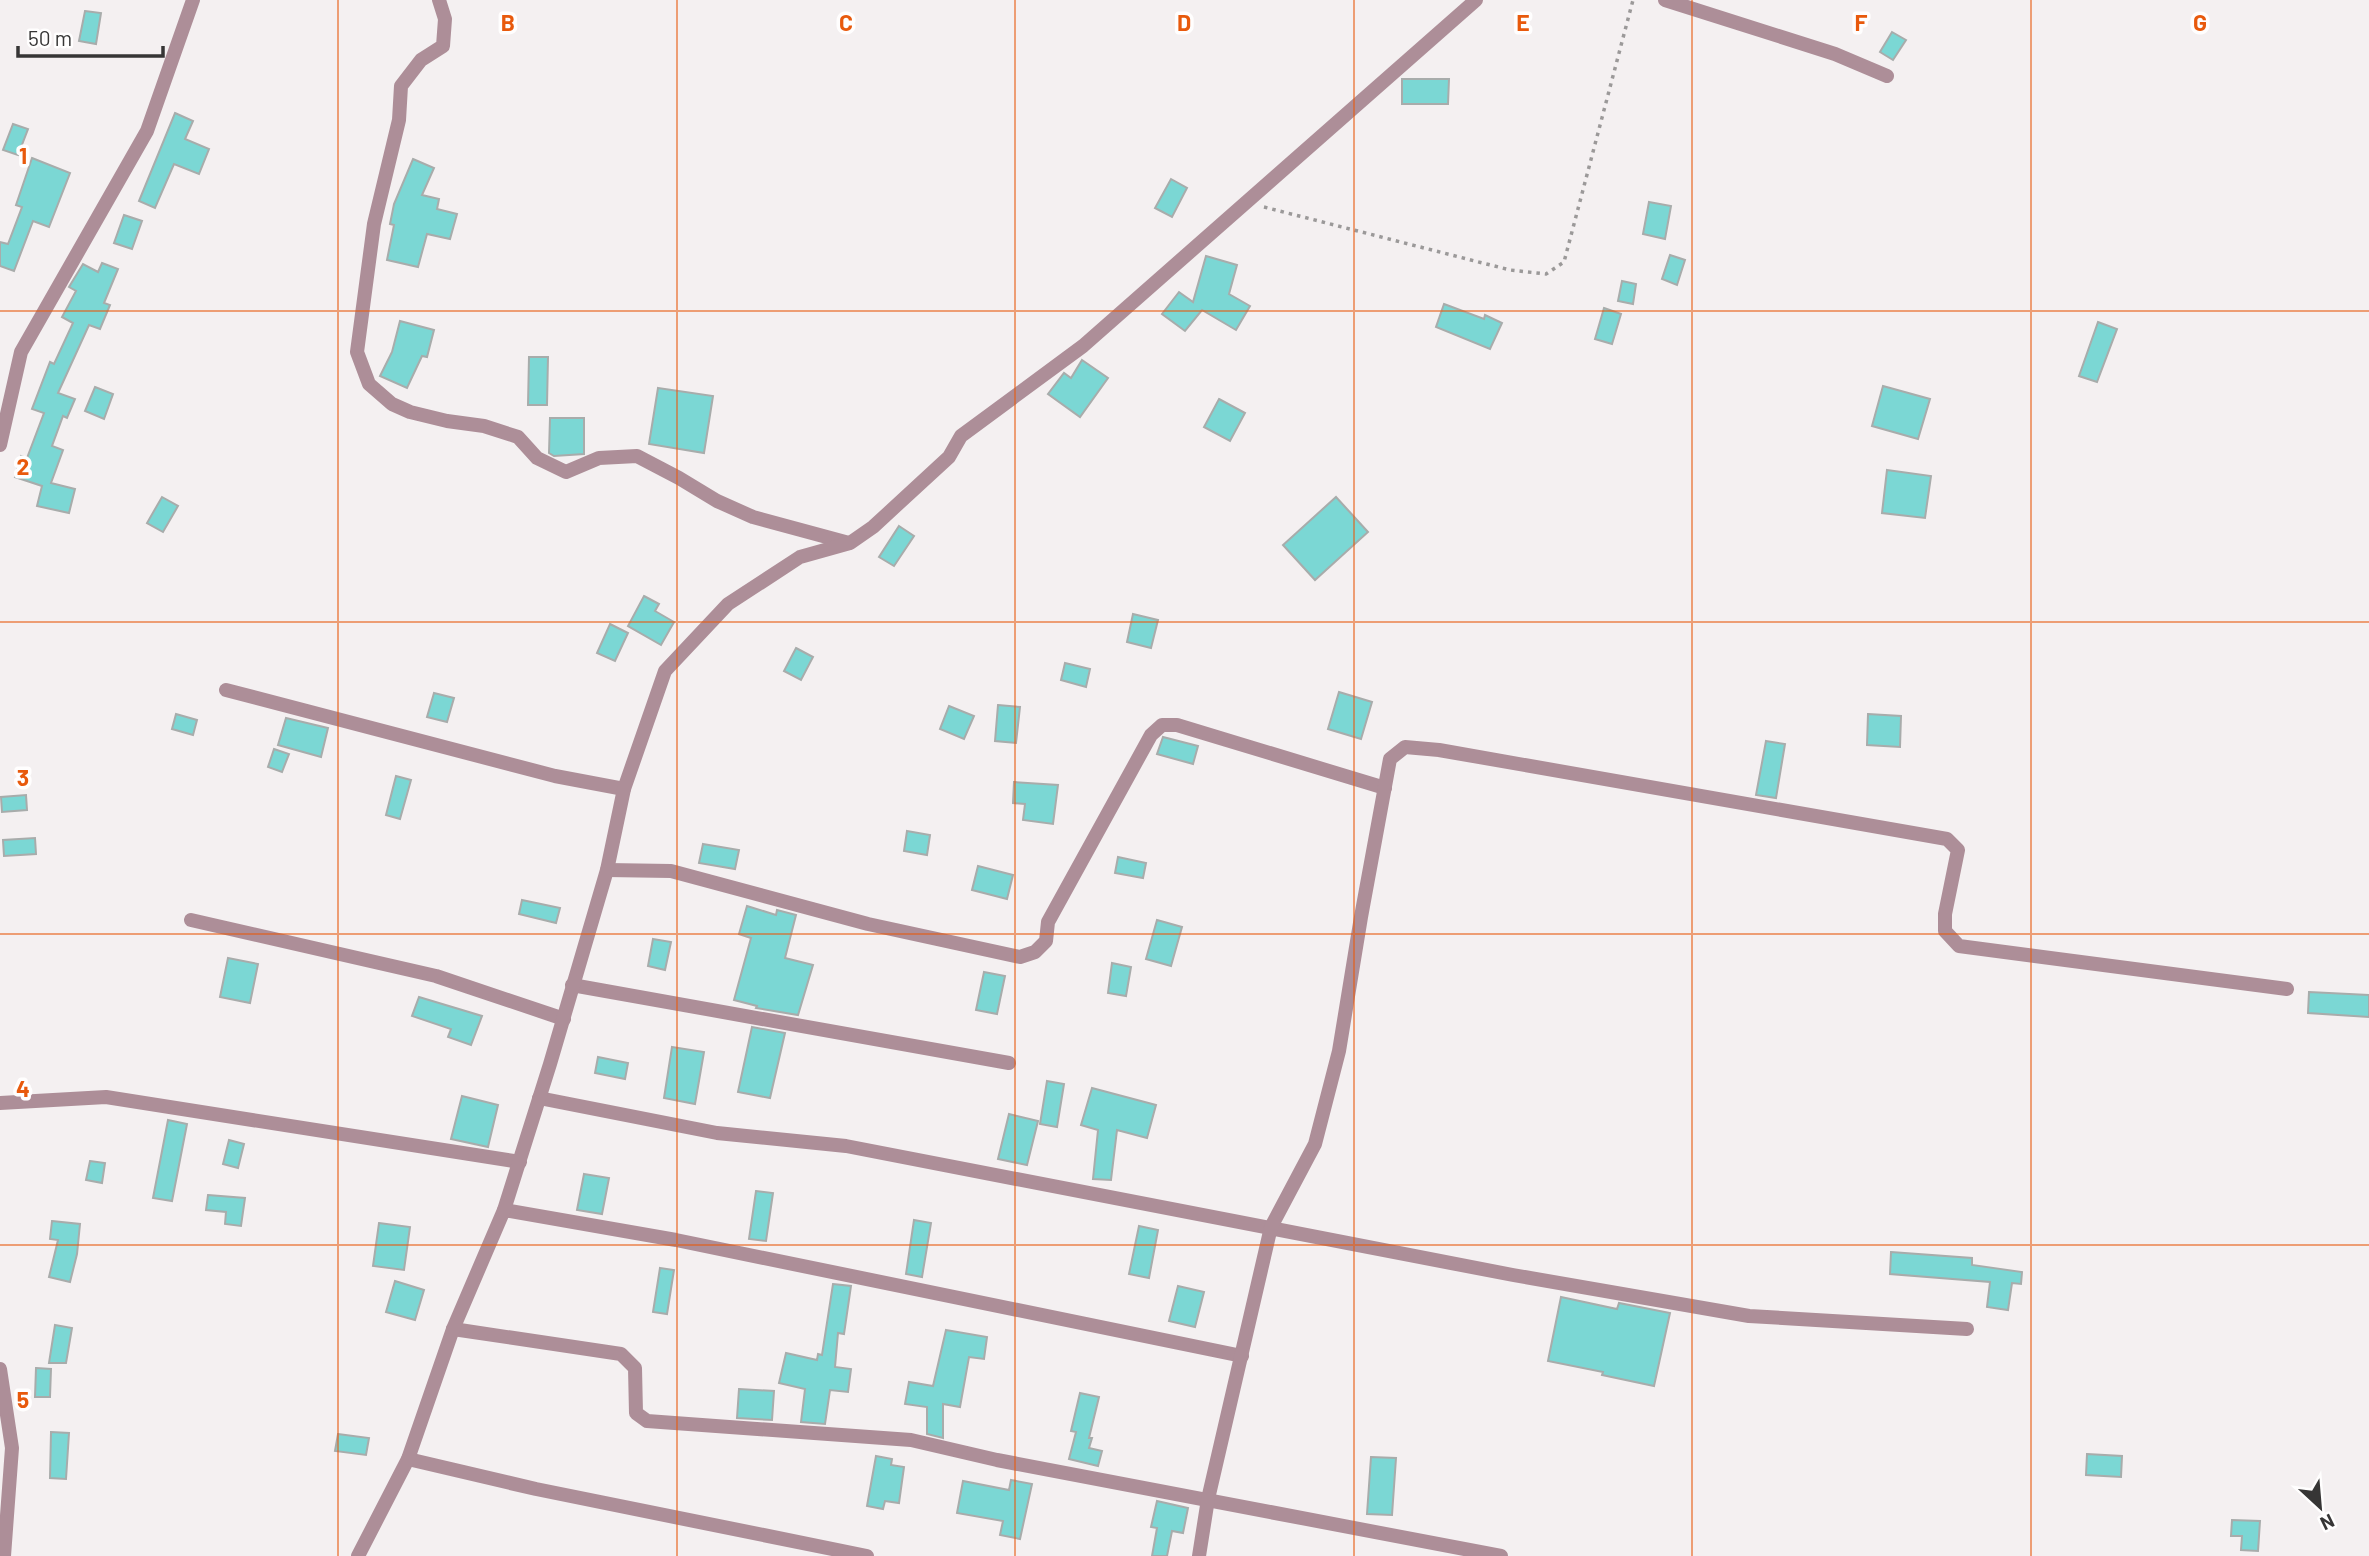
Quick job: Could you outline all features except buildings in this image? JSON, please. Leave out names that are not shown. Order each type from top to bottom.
[{"type":"street","points":[[0,445],[21,352],[147,131],[193,0]]},
{"type":"street","points":[[439,0],[444,19],[443,46],[421,60],[401,86],[399,120],[373,223],[357,352],[369,384],[392,404],[410,412],[484,426],[518,437],[537,458],[566,472],[599,458],[637,456],[717,501],[752,517],[850,543]]},
{"type":"street","points":[[358,1556],[408,1459],[453,1329],[504,1210],[607,870],[624,789],[665,671],[728,604],[800,557],[850,543],[873,527],[949,457],[961,436],[1083,346],[1476,0]]},
{"type":"street","points":[[1665,0],[1836,54],[1887,76]]},
{"type":"street","points":[[226,690],[555,776],[624,789]]},
{"type":"street","points":[[607,870],[671,871],[868,924],[1020,957],[1035,953],[1046,941],[1048,922],[1151,735],[1162,725],[1177,725],[1385,788]]},
{"type":"street","points":[[1199,1556],[1208,1499],[1271,1227],[1315,1144],[1336,1064],[1390,759],[1405,747],[1439,750],[1947,839],[1958,850],[1945,914],[1945,931],[1959,946],[2287,989]]},
{"type":"street","points":[[191,920],[436,976],[564,1019]]},
{"type":"street","points":[[572,985],[1009,1063]]},
{"type":"street","points":[[0,1103],[106,1097],[520,1162]]},
{"type":"street","points":[[539,1098],[717,1133],[846,1146],[1513,1275],[1748,1316],[1967,1329]]},
{"type":"street","points":[[504,1210],[676,1240],[1241,1356]]},
{"type":"street","points":[[453,1329],[621,1354],[635,1368],[636,1413],[647,1421],[911,1440],[998,1460],[1501,1556]]},
{"type":"street","points":[[0,1369],[12,1448],[4,1556]]},
{"type":"street","points":[[408,1459],[536,1489],[867,1556]]},
{"type":"path","points":[[1248,202],[1510,270],[1546,274],[1564,262],[1633,0]]}]
